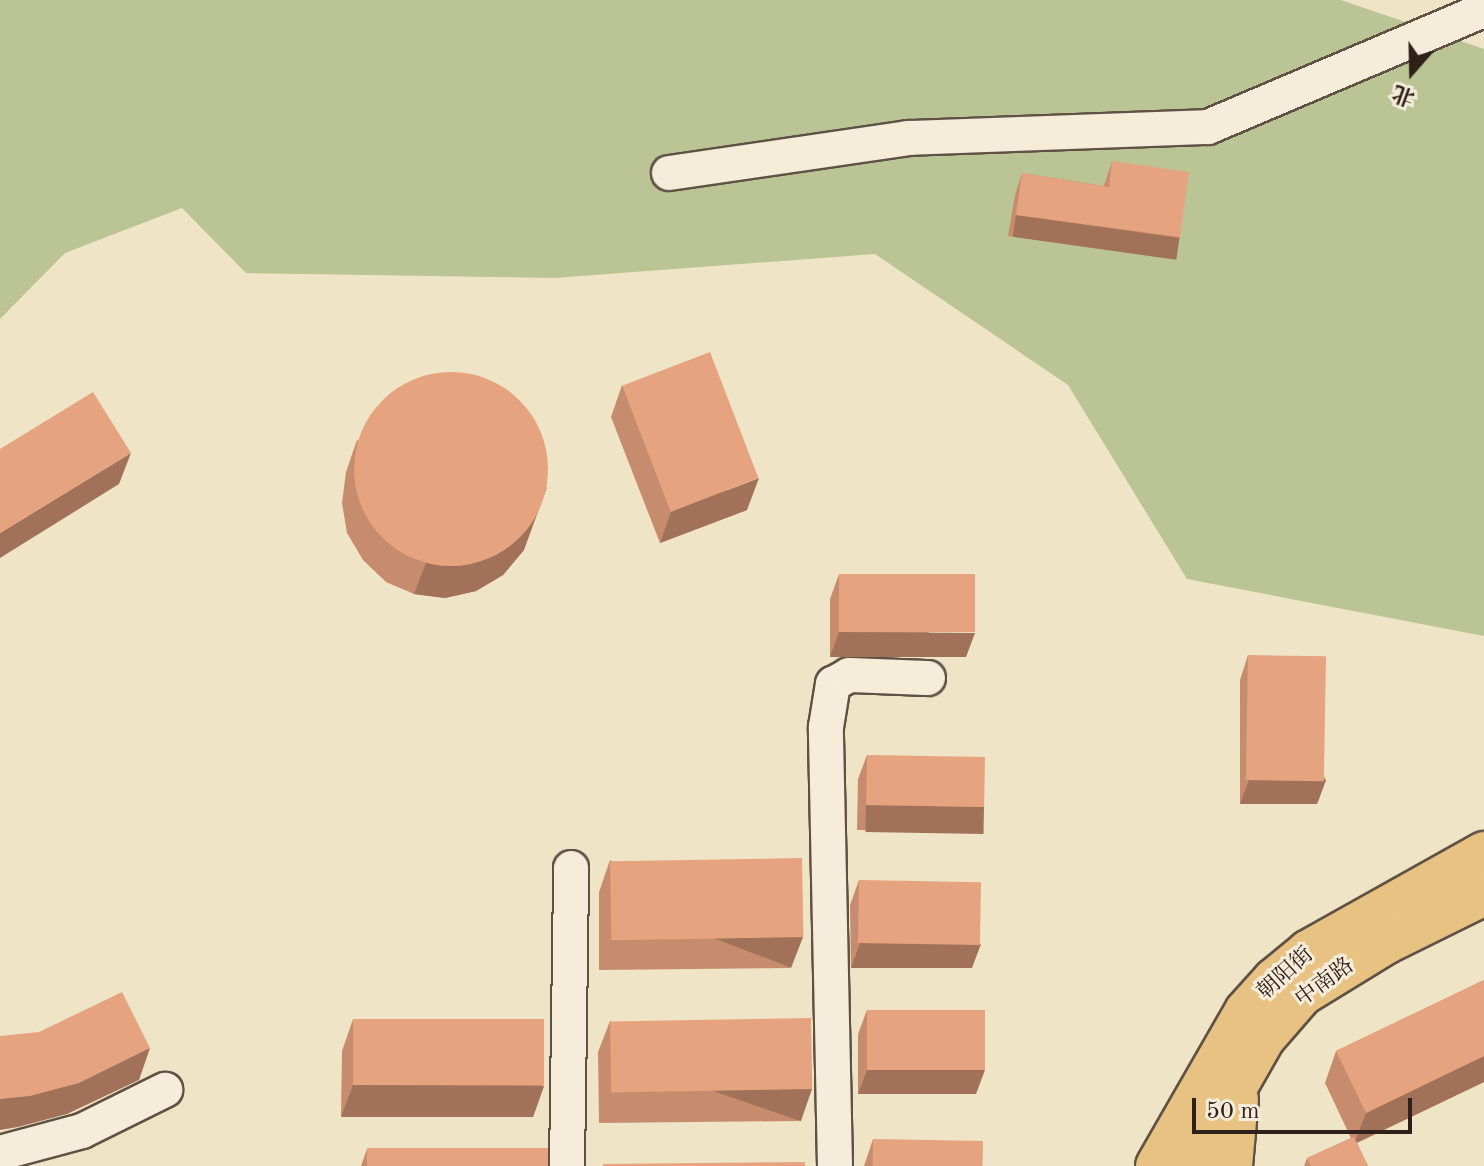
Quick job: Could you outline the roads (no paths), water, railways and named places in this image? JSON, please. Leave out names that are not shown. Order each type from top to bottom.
[{"type":"main road","name":"朝阳街","points":[[1157,1166],[1246,1011],[1274,980],[1309,951],[1484,853]]},
{"type":"main road","name":"中南路","points":[[1191,1166],[1263,1039],[1302,994],[1387,942],[1484,894]]},
{"type":"main road","points":[[1231,1166],[1235,1104],[1245,1071]]},
{"type":"street","points":[[669,173],[908,138],[1208,127],[1484,10]]},
{"type":"street","points":[[835,1166],[826,727],[833,684],[849,675],[928,678]]},
{"type":"street","points":[[567,1166],[571,868]]},
{"type":"street","points":[[0,1153],[82,1131],[165,1090]]}]
